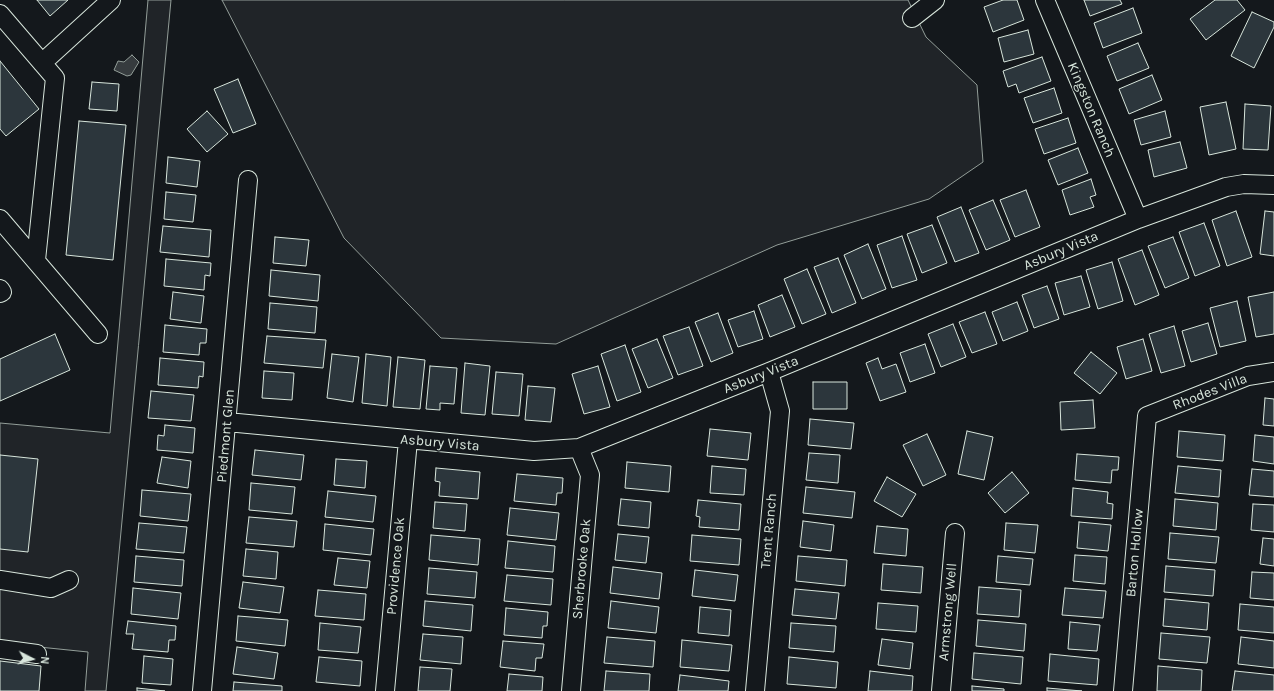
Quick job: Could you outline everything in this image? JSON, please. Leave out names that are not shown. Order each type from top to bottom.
[{"type":"street","points":[[42,63],[111,0]]},
{"type":"street","points":[[912,18],[935,0]]},
{"type":"street","name":"Kingston Ranch","points":[[1045,0],[1138,219]]},
{"type":"street","points":[[0,14],[56,78],[36,260]]},
{"type":"street","name":"Piedmont Glen","points":[[202,691],[248,180]]},
{"type":"street","name":"Asbury Vista","points":[[227,422],[534,451],[579,448],[769,372],[1138,219],[1226,187],[1244,184],[1274,185]]},
{"type":"street","points":[[0,219],[98,334]]},
{"type":"street","points":[[0,289],[2,292],[0,293]]},
{"type":"street","name":"Trent Ranch","points":[[755,691],[780,411],[769,372]]},
{"type":"street","name":"Rhodes Villa","points":[[1147,416],[1248,376],[1274,372]]},
{"type":"street","name":"Barton Hollow","points":[[1122,691],[1147,416]]},
{"type":"street","name":"Providence Oak","points":[[384,691],[408,440]]},
{"type":"street","name":"Sherbrooke Oak","points":[[571,691],[590,475],[579,448]]},
{"type":"street","name":"Armstrong Well","points":[[941,691],[955,533]]},
{"type":"street","points":[[0,580],[51,588],[69,580]]},
{"type":"street","points":[[0,649],[37,654]]},
{"type":"shaded area","points":[[148,0],[171,0],[106,691],[85,691],[88,652],[0,643],[0,423],[110,433]]},
{"type":"shaded area","points":[[222,0],[908,0],[926,37],[977,85],[983,162],[929,199],[777,245],[556,344],[441,338],[344,238]]},
{"type":"shaded area","points":[[132,55],[139,62],[131,75],[127,76],[114,70],[118,61],[124,62]]},
{"type":"building","points":[[37,0],[68,0],[50,16]]},
{"type":"building","points":[[1003,0],[1017,0],[1024,20],[993,32],[984,7]]},
{"type":"building","points":[[1084,0],[1120,0],[1122,4],[1090,16]]},
{"type":"building","points":[[1215,0],[1237,0],[1245,10],[1206,40],[1190,19]]},
{"type":"building","points":[[1133,8],[1142,33],[1103,48],[1094,23]]},
{"type":"building","points":[[1252,12],[1274,22],[1274,27],[1254,68],[1231,56]]},
{"type":"building","points":[[1028,30],[1034,54],[1004,62],[998,38]]},
{"type":"building","points":[[1138,43],[1149,68],[1117,81],[1107,56]]},
{"type":"building","points":[[1042,57],[1051,81],[1019,93],[1016,84],[1008,87],[1003,71]]},
{"type":"building","points":[[0,61],[39,109],[6,136],[0,129]]},
{"type":"building","points":[[1152,75],[1162,100],[1129,114],[1119,89]]},
{"type":"building","points":[[238,79],[256,124],[233,133],[214,89]]},
{"type":"building","points":[[92,82],[119,84],[117,111],[89,109]]},
{"type":"building","points":[[1054,88],[1062,113],[1033,123],[1024,98]]},
{"type":"building","points":[[1226,102],[1236,149],[1209,155],[1200,107]]},
{"type":"building","points":[[1245,104],[1271,106],[1268,150],[1243,149]]},
{"type":"building","points":[[207,111],[228,134],[207,152],[187,129]]},
{"type":"building","points":[[1165,111],[1171,137],[1141,145],[1134,120]]},
{"type":"building","points":[[1068,118],[1076,143],[1044,154],[1035,129]]},
{"type":"building","points":[[79,121],[126,125],[113,260],[66,255]]},
{"type":"building","points":[[1180,142],[1187,168],[1154,177],[1148,150]]},
{"type":"building","points":[[1078,148],[1088,173],[1058,185],[1048,160]]},
{"type":"building","points":[[168,157],[200,161],[197,187],[166,183]]},
{"type":"building","points":[[1091,179],[1096,195],[1090,197],[1094,207],[1070,215],[1062,190]]},
{"type":"building","points":[[1026,190],[1040,227],[1015,237],[1000,200]]},
{"type":"building","points":[[166,192],[196,195],[193,222],[164,219]]},
{"type":"building","points":[[993,200],[1010,240],[986,250],[969,210]]},
{"type":"building","points":[[961,207],[979,253],[955,262],[937,217]]},
{"type":"building","points":[[1236,211],[1252,257],[1227,266],[1212,220]]},
{"type":"building","points":[[1265,211],[1274,212],[1274,256],[1260,254]]},
{"type":"building","points":[[1204,223],[1220,266],[1195,276],[1179,232]]},
{"type":"building","points":[[932,225],[947,263],[922,273],[907,234]]},
{"type":"building","points":[[163,226],[211,230],[209,257],[160,252]]},
{"type":"building","points":[[902,236],[917,280],[892,288],[877,245]]},
{"type":"building","points":[[275,237],[309,240],[306,266],[273,263]]},
{"type":"building","points":[[1173,237],[1189,278],[1165,288],[1148,246]]},
{"type":"building","points":[[868,244],[886,289],[862,299],[844,255]]},
{"type":"building","points":[[1142,250],[1159,295],[1135,305],[1118,259]]},
{"type":"building","points":[[838,258],[856,303],[832,313],[814,267]]},
{"type":"building","points":[[166,259],[211,263],[210,276],[205,275],[204,290],[164,286]]},
{"type":"building","points":[[1112,262],[1123,301],[1098,309],[1086,270]]},
{"type":"building","points":[[807,269],[826,314],[802,324],[784,279]]},
{"type":"building","points":[[271,270],[320,275],[318,301],[269,296]]},
{"type":"building","points":[[1081,276],[1090,307],[1064,315],[1055,283]]},
{"type":"building","points":[[1047,286],[1059,319],[1034,328],[1022,295]]},
{"type":"building","points":[[173,292],[204,296],[201,323],[170,319]]},
{"type":"building","points":[[1274,292],[1274,334],[1256,337],[1248,297]]},
{"type":"building","points":[[782,295],[795,327],[770,337],[758,305]]},
{"type":"building","points":[[1237,301],[1246,341],[1220,347],[1210,308]]},
{"type":"building","points":[[1017,302],[1028,331],[1003,341],[992,312]]},
{"type":"building","points":[[270,303],[317,307],[315,333],[268,329]]},
{"type":"building","points":[[754,311],[763,339],[738,347],[728,320]]},
{"type":"building","points":[[985,312],[997,344],[972,353],[959,322]]},
{"type":"building","points":[[718,313],[733,353],[711,362],[695,322]]},
{"type":"building","points":[[1208,323],[1217,354],[1191,362],[1182,331]]},
{"type":"building","points":[[953,324],[966,357],[941,367],[928,334]]},
{"type":"building","points":[[165,325],[207,329],[206,343],[200,343],[199,355],[163,352]]},
{"type":"building","points":[[1174,326],[1185,366],[1161,373],[1149,334]]},
{"type":"building","points":[[689,327],[703,366],[678,375],[663,336]]},
{"type":"building","points":[[55,334],[70,370],[0,401],[0,359]]},
{"type":"building","points":[[267,336],[326,340],[323,368],[264,363]]},
{"type":"building","points":[[657,339],[673,378],[648,388],[632,349]]},
{"type":"building","points":[[1143,339],[1152,371],[1126,379],[1117,347]]},
{"type":"building","points":[[925,344],[935,373],[910,382],[900,353]]},
{"type":"building","points":[[625,345],[641,392],[617,401],[601,354]]},
{"type":"building","points":[[1091,352],[1117,373],[1100,394],[1074,373]]},
{"type":"building","points":[[332,354],[359,357],[353,402],[327,398]]},
{"type":"building","points":[[366,354],[391,357],[387,406],[362,403]]},
{"type":"building","points":[[398,357],[425,360],[420,409],[393,407]]},
{"type":"building","points":[[160,358],[204,362],[203,377],[199,376],[198,388],[158,385]]},
{"type":"building","points":[[878,358],[882,369],[896,364],[906,392],[880,401],[866,363]]},
{"type":"building","points":[[465,363],[490,366],[485,415],[461,413]]},
{"type":"building","points":[[430,366],[457,368],[454,404],[440,403],[440,410],[426,409]]},
{"type":"building","points":[[598,366],[610,407],[584,414],[572,374]]},
{"type":"building","points":[[264,371],[294,373],[292,400],[262,398]]},
{"type":"building","points":[[496,372],[523,374],[519,416],[492,414]]},
{"type":"building","points":[[813,382],[847,382],[847,409],[813,409]]},
{"type":"building","points":[[528,386],[555,388],[551,422],[525,420]]},
{"type":"building","points":[[151,391],[194,395],[191,421],[148,418]]},
{"type":"building","points":[[1265,398],[1274,399],[1274,426],[1263,425]]},
{"type":"building","points":[[1093,400],[1095,428],[1061,430],[1060,402]]},
{"type":"building","points":[[810,419],[854,423],[851,449],[808,445]]},
{"type":"building","points":[[165,425],[195,428],[193,453],[157,450],[158,435],[164,436]]},
{"type":"building","points":[[710,429],[751,433],[748,460],[707,456]]},
{"type":"building","points":[[967,431],[993,437],[984,480],[958,474]]},
{"type":"building","points":[[1179,431],[1225,435],[1223,461],[1177,457]]},
{"type":"building","points":[[927,434],[946,475],[923,486],[903,445]]},
{"type":"building","points":[[1255,435],[1274,437],[1274,464],[1253,461]]},
{"type":"building","points":[[255,450],[304,455],[301,480],[252,475]]},
{"type":"building","points":[[809,453],[840,455],[838,483],[806,480]]},
{"type":"building","points":[[1077,454],[1119,457],[1118,470],[1112,470],[1111,483],[1075,480]]},
{"type":"building","points":[[0,455],[38,459],[28,552],[0,549]]},
{"type":"building","points":[[162,457],[191,461],[188,488],[157,483]]},
{"type":"building","points":[[336,459],[367,461],[365,488],[334,485]]},
{"type":"building","points":[[627,462],[671,466],[669,492],[625,488]]},
{"type":"building","points":[[712,466],[746,469],[744,495],[710,493]]},
{"type":"building","points":[[1178,466],[1221,470],[1219,497],[1175,493]]},
{"type":"building","points":[[436,468],[480,472],[478,499],[439,496],[440,482],[435,481]]},
{"type":"building","points":[[1252,469],[1274,471],[1274,497],[1249,495]]},
{"type":"building","points":[[1012,472],[1029,493],[1005,513],[988,493]]},
{"type":"building","points":[[517,474],[563,478],[562,493],[557,493],[556,505],[514,501]]},
{"type":"building","points":[[887,477],[916,494],[902,517],[874,501]]},
{"type":"building","points":[[251,483],[295,487],[292,514],[249,510]]},
{"type":"building","points":[[806,487],[855,492],[852,518],[803,513]]},
{"type":"building","points":[[1073,488],[1108,492],[1107,503],[1113,504],[1112,519],[1071,516]]},
{"type":"building","points":[[142,490],[191,494],[188,521],[140,516]]},
{"type":"building","points":[[328,491],[376,496],[373,522],[325,517]]},
{"type":"building","points":[[621,499],[651,502],[649,528],[618,525]]},
{"type":"building","points":[[1175,499],[1218,503],[1216,530],[1173,526]]},
{"type":"building","points":[[698,500],[741,504],[739,530],[699,527],[700,517],[696,516]]},
{"type":"building","points":[[435,502],[467,504],[465,531],[433,528]]},
{"type":"building","points":[[1253,504],[1274,505],[1274,532],[1251,530]]},
{"type":"building","points":[[510,508],[559,513],[556,540],[507,535]]},
{"type":"building","points":[[249,517],[297,521],[294,547],[246,543]]},
{"type":"building","points":[[803,521],[834,525],[831,551],[800,547]]},
{"type":"building","points":[[1079,522],[1111,525],[1108,551],[1077,548]]},
{"type":"building","points":[[139,523],[187,527],[184,553],[136,549]]},
{"type":"building","points":[[1006,523],[1038,525],[1035,553],[1004,550]]},
{"type":"building","points":[[325,524],[374,529],[371,555],[323,550]]},
{"type":"building","points":[[877,526],[908,529],[906,556],[874,553]]},
{"type":"building","points":[[1170,533],[1219,537],[1216,563],[1168,559]]},
{"type":"building","points":[[618,534],[649,537],[646,563],[615,560]]},
{"type":"building","points":[[431,535],[480,539],[478,565],[429,560]]},
{"type":"building","points":[[692,535],[741,539],[739,565],[690,561]]},
{"type":"building","points":[[1263,538],[1274,539],[1274,566],[1260,564]]},
{"type":"building","points":[[508,541],[555,546],[553,572],[505,568]]},
{"type":"building","points":[[246,549],[278,552],[276,579],[243,576]]},
{"type":"building","points":[[1075,555],[1107,557],[1105,584],[1073,581]]},
{"type":"building","points":[[136,556],[184,560],[182,586],[134,582]]},
{"type":"building","points":[[798,556],[847,560],[845,586],[796,581]]},
{"type":"building","points":[[998,556],[1033,559],[1030,585],[996,582]]},
{"type":"building","points":[[338,558],[370,561],[367,588],[334,585]]},
{"type":"building","points":[[883,564],[923,567],[921,593],[881,590]]},
{"type":"building","points":[[1166,566],[1215,570],[1213,596],[1164,592]]},
{"type":"building","points":[[613,567],[662,573],[659,599],[610,593]]},
{"type":"building","points":[[429,568],[477,572],[475,598],[427,594]]},
{"type":"building","points":[[695,570],[738,575],[735,601],[692,596]]},
{"type":"building","points":[[1252,572],[1274,573],[1274,600],[1250,598]]},
{"type":"building","points":[[507,575],[553,579],[551,605],[504,601]]},
{"type":"building","points":[[243,582],[284,587],[280,613],[239,608]]},
{"type":"building","points":[[979,587],[1021,590],[1019,617],[977,614]]},
{"type":"building","points":[[133,588],[181,593],[178,619],[131,614]]},
{"type":"building","points":[[1065,588],[1106,591],[1103,618],[1062,615]]},
{"type":"building","points":[[795,589],[839,593],[836,619],[792,615]]},
{"type":"building","points":[[318,590],[366,594],[364,620],[315,616]]},
{"type":"building","points":[[1165,599],[1209,603],[1207,630],[1163,626]]},
{"type":"building","points":[[425,601],[473,605],[471,631],[423,626]]},
{"type":"building","points":[[611,601],[659,607],[656,633],[608,628]]},
{"type":"building","points":[[878,603],[918,606],[916,632],[876,629]]},
{"type":"building","points":[[1240,604],[1274,607],[1274,633],[1238,630]]},
{"type":"building","points":[[700,607],[731,610],[729,636],[698,633]]},
{"type":"building","points":[[506,608],[548,612],[547,626],[543,626],[542,638],[504,635]]},
{"type":"building","points":[[238,616],[288,620],[285,646],[236,641]]},
{"type":"building","points":[[978,620],[1026,624],[1024,651],[976,646]]},
{"type":"building","points":[[128,621],[176,626],[175,640],[169,640],[168,652],[132,649],[134,634],[126,634]]},
{"type":"building","points":[[1070,622],[1100,625],[1097,651],[1068,649]]},
{"type":"building","points":[[320,623],[361,627],[358,653],[318,650]]},
{"type":"building","points":[[791,623],[836,626],[834,652],[789,648]]},
{"type":"building","points":[[1161,633],[1210,637],[1207,663],[1159,659]]},
{"type":"building","points":[[423,634],[463,637],[461,664],[420,660]]},
{"type":"building","points":[[607,637],[655,641],[653,667],[604,663]]},
{"type":"building","points":[[1241,637],[1274,641],[1274,668],[1238,664]]},
{"type":"building","points":[[882,639],[913,643],[910,669],[878,665]]},
{"type":"building","points":[[682,640],[732,645],[729,671],[680,667]]},
{"type":"building","points":[[503,641],[544,644],[542,658],[536,658],[535,671],[500,667]]},
{"type":"building","points":[[237,647],[278,653],[274,679],[233,674]]},
{"type":"building","points":[[974,653],[1023,657],[1021,684],[972,679]]},
{"type":"building","points":[[1050,654],[1099,659],[1097,685],[1048,681]]},
{"type":"building","points":[[144,656],[173,659],[171,685],[142,683]]},
{"type":"building","points":[[319,657],[362,661],[360,686],[316,682]]},
{"type":"building","points":[[789,657],[838,662],[836,688],[787,684]]},
{"type":"building","points":[[0,661],[41,666],[39,691],[0,691]]},
{"type":"building","points":[[1158,666],[1202,670],[1201,691],[1157,691]]},
{"type":"building","points":[[420,667],[452,669],[450,691],[418,691]]},
{"type":"building","points":[[606,671],[650,674],[649,691],[604,691]]},
{"type":"building","points":[[870,671],[913,676],[912,691],[868,691]]},
{"type":"building","points":[[1235,671],[1274,675],[1274,691],[1232,691]]},
{"type":"building","points":[[509,674],[543,677],[542,691],[507,691]]},
{"type":"building","points":[[680,675],[729,681],[728,691],[678,691]]},
{"type":"building","points":[[234,682],[282,686],[282,691],[233,691]]},
{"type":"building","points":[[972,686],[1004,689],[1004,691],[972,691]]},
{"type":"building","points":[[137,688],[165,691],[137,691]]},
{"type":"building","points":[[1047,688],[1082,691],[1047,691]]}]
